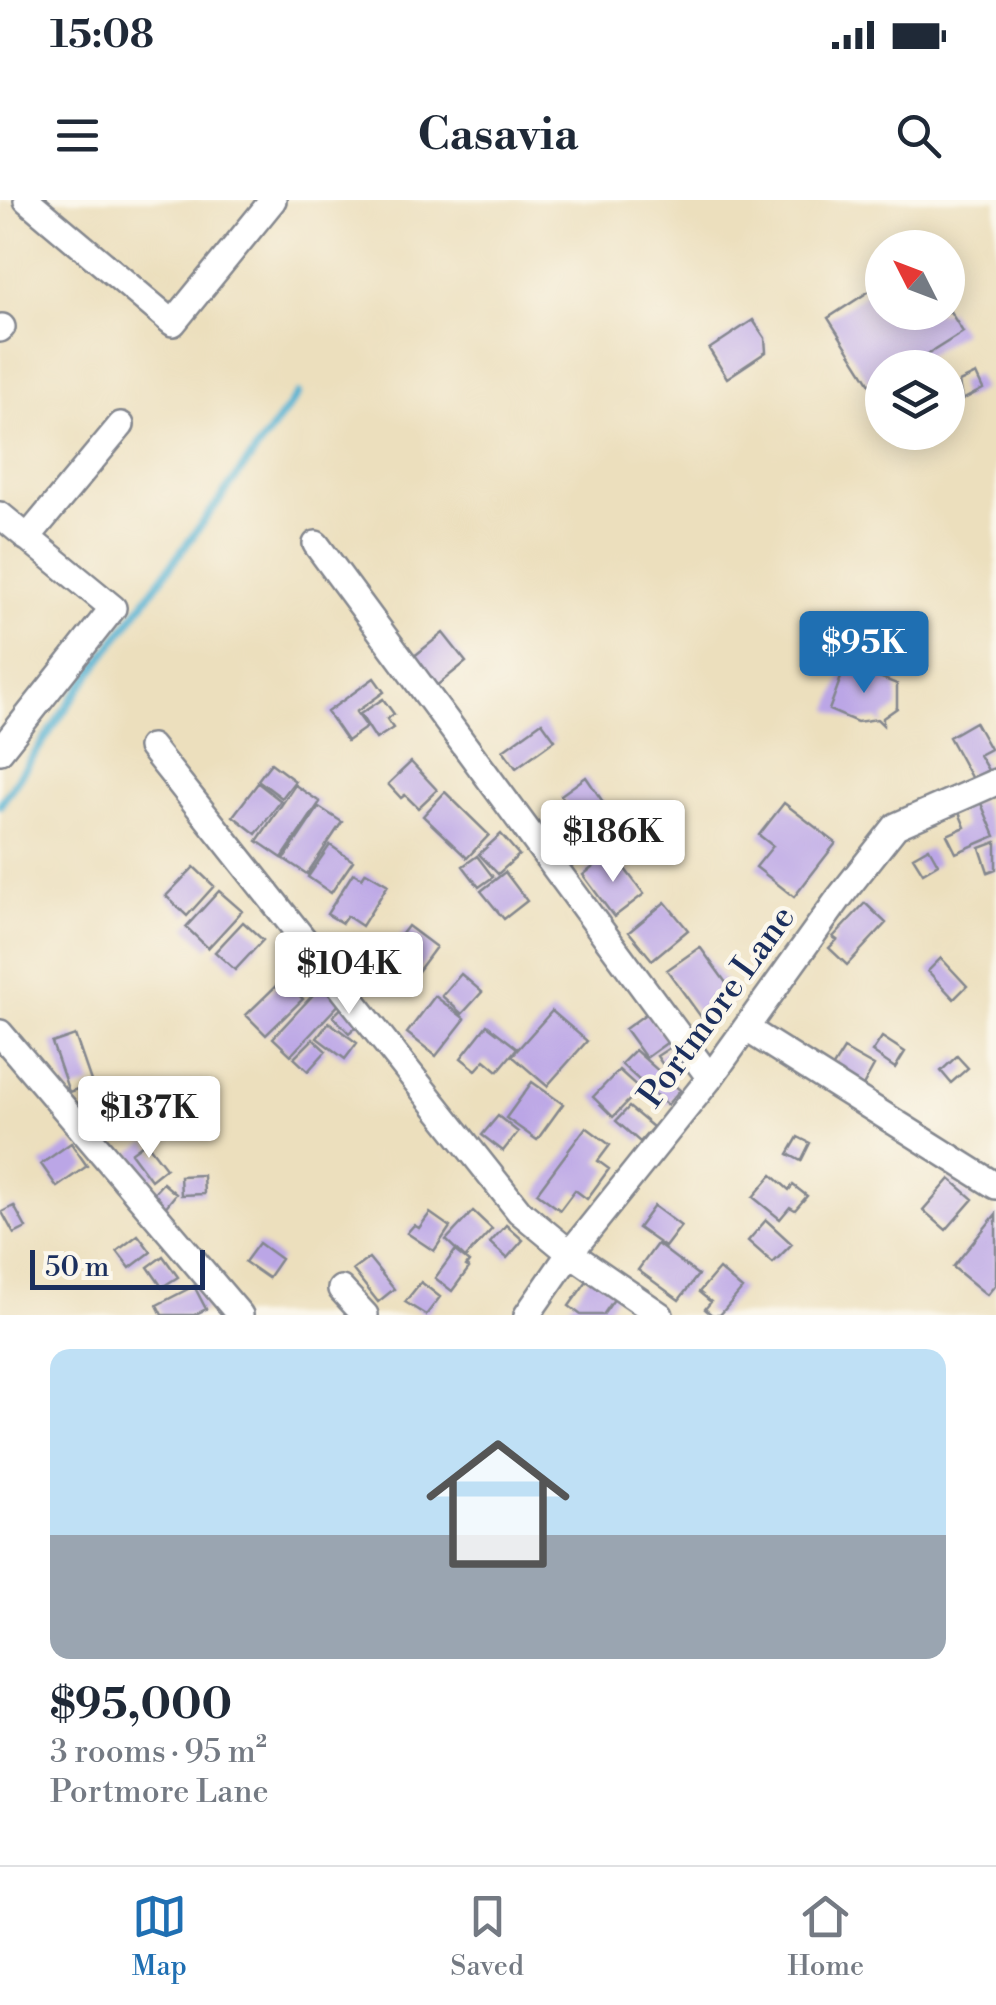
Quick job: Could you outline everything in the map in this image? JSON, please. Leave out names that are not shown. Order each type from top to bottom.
[{"type":"street","points":[[28,200],[173,323],[274,200]]},
{"type":"street","points":[[28,538],[120,426]]},
{"type":"street","points":[[0,515],[114,608],[0,751]]},
{"type":"street","points":[[316,544],[710,1078]]},
{"type":"street","points":[[151,746],[519,1211],[570,1253],[660,1315]]},
{"type":"street","name":"Portmore Lane","points":[[527,1315],[570,1253],[747,1029],[839,898],[896,826],[996,782]]},
{"type":"street","points":[[747,1029],[996,1186]]},
{"type":"street","points":[[0,1033],[240,1315]]},
{"type":"street","points":[[341,1289],[365,1315]]},
{"type":"building","points":[[865,294],[865,330],[963,332],[934,350],[865,350],[865,376],[828,318]]},
{"type":"building","points":[[753,320],[765,338],[766,352],[727,378],[709,349]]},
{"type":"building","points":[[976,374],[983,389],[965,398],[965,379]]},
{"type":"building","points":[[443,633],[466,662],[435,687],[412,658]]},
{"type":"building","points":[[846,664],[897,684],[897,708],[883,718],[883,725],[877,719],[857,722],[829,710]]},
{"type":"building","points":[[374,678],[384,692],[356,712],[367,727],[347,741],[327,712]]},
{"type":"building","points":[[383,699],[394,714],[387,719],[393,728],[376,739],[360,714]]},
{"type":"building","points":[[542,722],[555,740],[516,768],[503,750]]},
{"type":"building","points":[[975,722],[990,749],[979,755],[988,770],[972,779],[949,737]]},
{"type":"building","points":[[411,762],[437,790],[418,808],[388,784]]},
{"type":"building","points":[[271,763],[295,781],[282,798],[258,780]]},
{"type":"building","points":[[586,777],[603,802],[594,809],[600,817],[565,841],[549,818],[568,805],[561,795]]},
{"type":"building","points":[[258,783],[281,801],[256,834],[233,816]]},
{"type":"building","points":[[295,785],[320,802],[282,858],[257,841]]},
{"type":"building","points":[[445,792],[489,835],[467,858],[423,816]]},
{"type":"building","points":[[980,801],[995,836],[956,853],[947,835],[965,827],[958,810]]},
{"type":"building","points":[[784,803],[836,843],[794,897],[756,867],[773,846],[759,835]]},
{"type":"building","points":[[319,807],[342,822],[307,874],[284,859]]},
{"type":"building","points":[[501,834],[519,855],[498,874],[479,854]]},
{"type":"building","points":[[996,842],[996,869],[988,872],[980,848]]},
{"type":"building","points":[[330,845],[353,861],[331,893],[308,877]]},
{"type":"building","points":[[929,848],[938,864],[923,873],[913,857]]},
{"type":"building","points":[[612,852],[644,894],[614,917],[583,875]]},
{"type":"building","points":[[477,856],[493,877],[479,887],[463,866]]},
{"type":"building","points":[[194,867],[214,886],[187,916],[166,896]]},
{"type":"building","points":[[366,872],[388,885],[362,926],[347,916],[342,923],[327,914],[353,873],[362,878]]},
{"type":"building","points":[[505,872],[527,901],[504,919],[481,891]]},
{"type":"building","points":[[219,891],[242,911],[208,948],[186,927]]},
{"type":"building","points":[[665,902],[688,930],[652,960],[629,932]]},
{"type":"building","points":[[865,903],[886,923],[847,965],[829,948],[837,940],[833,937]]},
{"type":"building","points":[[243,922],[263,940],[235,970],[215,952]]},
{"type":"building","points":[[408,926],[436,947],[402,993],[374,971]]},
{"type":"building","points":[[700,947],[737,998],[704,1021],[667,970]]},
{"type":"building","points":[[941,958],[967,986],[954,999],[928,971]]},
{"type":"building","points":[[461,974],[482,992],[462,1014],[442,996]]},
{"type":"building","points":[[283,979],[303,999],[266,1035],[246,1015]]},
{"type":"building","points":[[325,982],[343,1000],[291,1055],[273,1038]]},
{"type":"building","points":[[435,996],[465,1019],[436,1056],[407,1033]]},
{"type":"building","points":[[349,1001],[365,1018],[349,1033],[333,1016]]},
{"type":"building","points":[[552,1011],[587,1041],[547,1086],[512,1056]]},
{"type":"building","points":[[647,1013],[668,1042],[646,1058],[625,1029]]},
{"type":"building","points":[[329,1022],[357,1043],[345,1059],[317,1038]]},
{"type":"building","points":[[487,1025],[517,1048],[498,1071],[485,1060],[476,1070],[461,1058]]},
{"type":"building","points":[[75,1035],[92,1084],[69,1092],[52,1043]]},
{"type":"building","points":[[882,1037],[905,1052],[895,1068],[872,1052]]},
{"type":"building","points":[[313,1039],[326,1051],[308,1071],[294,1058]]},
{"type":"building","points":[[674,1045],[688,1066],[671,1077],[657,1056]]},
{"type":"building","points":[[844,1049],[874,1066],[863,1086],[832,1068]]},
{"type":"building","points":[[635,1050],[680,1090],[667,1105],[621,1064]]},
{"type":"building","points":[[957,1056],[968,1068],[951,1083],[941,1071]]},
{"type":"building","points":[[619,1070],[640,1089],[613,1117],[593,1097]]},
{"type":"building","points":[[532,1082],[563,1104],[537,1140],[506,1118]]},
{"type":"building","points":[[629,1107],[653,1127],[640,1142],[616,1121]]},
{"type":"building","points":[[498,1116],[518,1132],[503,1151],[482,1135]]},
{"type":"building","points":[[586,1127],[610,1145],[598,1161],[609,1169],[587,1199],[575,1190],[560,1210],[537,1193]]},
{"type":"building","points":[[798,1137],[810,1143],[801,1161],[788,1154]]},
{"type":"building","points":[[146,1142],[166,1168],[151,1180],[131,1153]]},
{"type":"building","points":[[71,1143],[87,1166],[57,1187],[41,1164]]},
{"type":"building","points":[[203,1175],[204,1194],[181,1195],[180,1176]]},
{"type":"building","points":[[772,1175],[789,1190],[793,1185],[807,1196],[780,1219],[753,1197]]},
{"type":"building","points":[[950,1179],[973,1199],[946,1230],[923,1210]]},
{"type":"building","points":[[163,1183],[176,1194],[164,1209],[150,1197]]},
{"type":"building","points":[[14,1206],[26,1228],[14,1234],[2,1212]]},
{"type":"building","points":[[654,1206],[681,1226],[665,1247],[638,1228]]},
{"type":"building","points":[[473,1211],[492,1229],[465,1258],[446,1240]]},
{"type":"building","points":[[430,1213],[450,1227],[434,1251],[407,1233],[414,1225],[419,1228]]},
{"type":"building","points":[[996,1214],[996,1284],[987,1295],[953,1267]]},
{"type":"building","points":[[766,1220],[792,1244],[773,1263],[748,1241]]},
{"type":"building","points":[[506,1225],[523,1240],[507,1258],[490,1243]]},
{"type":"building","points":[[138,1235],[151,1252],[130,1268],[117,1251]]},
{"type":"building","points":[[259,1243],[281,1259],[268,1278],[245,1262]]},
{"type":"building","points":[[657,1244],[698,1275],[679,1300],[638,1270]]},
{"type":"building","points":[[455,1251],[469,1262],[469,1268],[452,1291],[435,1278]]},
{"type":"building","points":[[163,1256],[178,1277],[162,1287],[148,1267]]},
{"type":"building","points":[[369,1258],[394,1289],[378,1302],[353,1270]]},
{"type":"building","points":[[719,1269],[742,1289],[720,1315],[712,1315],[705,1309],[711,1302],[699,1292]]},
{"type":"building","points":[[591,1275],[617,1295],[603,1315],[581,1315],[569,1306]]},
{"type":"building","points":[[421,1282],[440,1297],[426,1315],[405,1302]]},
{"type":"building","points":[[194,1286],[206,1309],[194,1315],[162,1315],[157,1305]]},
{"type":"waterway","points":[[0,805],[72,699],[298,394]]}]
